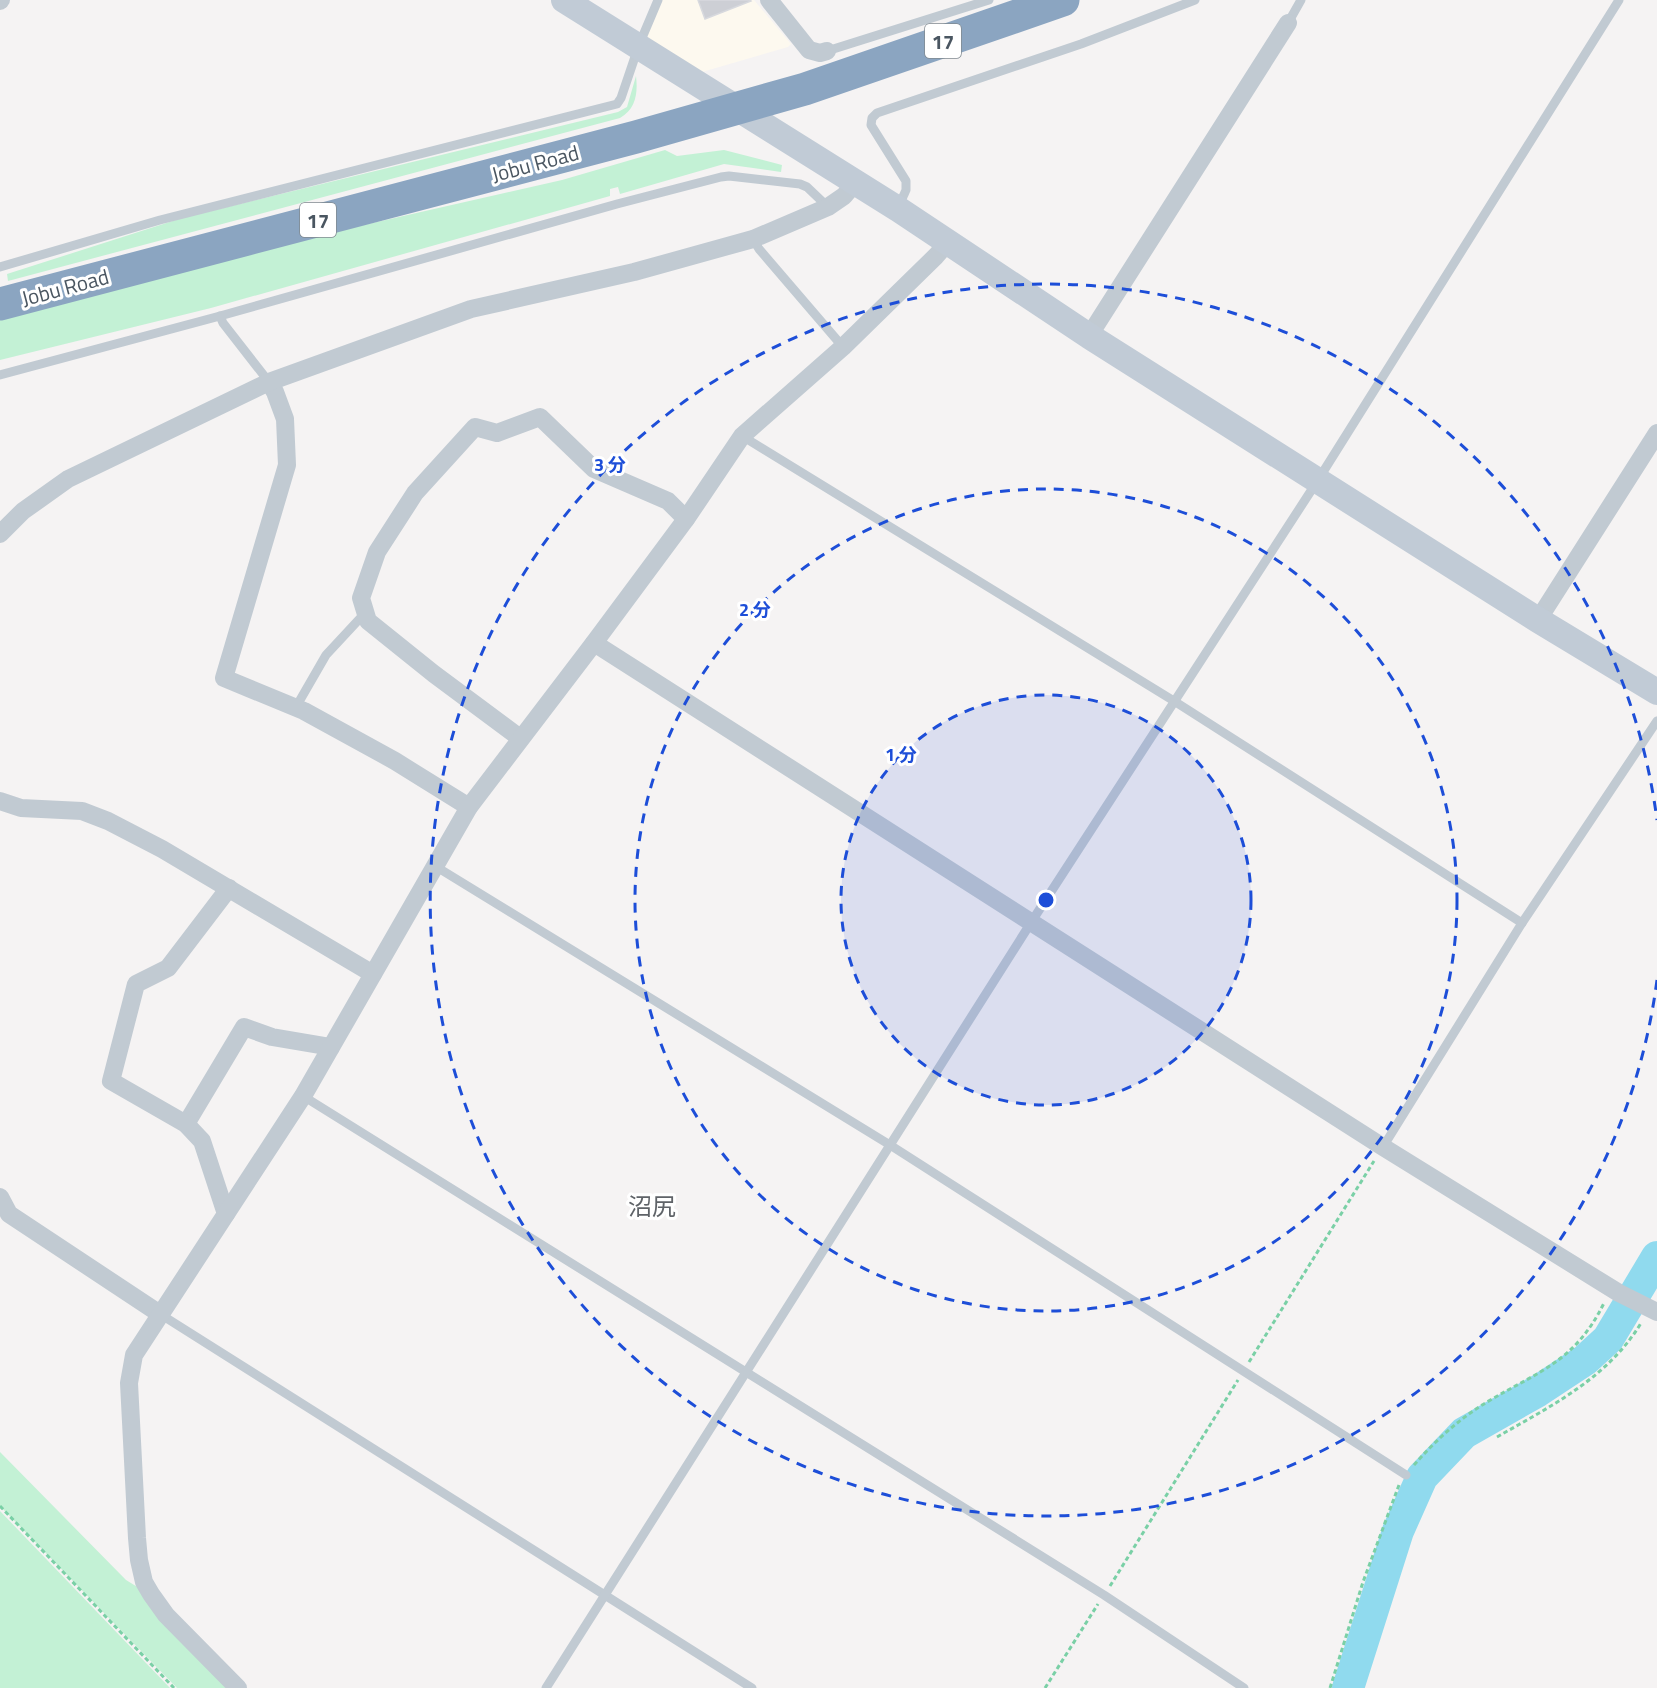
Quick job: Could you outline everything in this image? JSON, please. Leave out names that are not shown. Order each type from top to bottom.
[{"type":"highway","name":"Jobu Road","points":[[0,304],[636,137],[805,89],[1063,0]]},
{"type":"street","points":[[564,0],[639,45],[898,210],[1089,336],[1538,620],[1657,692]]},
{"type":"street","points":[[770,0],[809,50],[820,53],[827,51]]},
{"type":"street","points":[[1089,336],[1288,23]]},
{"type":"street","points":[[0,534],[23,511],[69,478],[269,382],[471,309],[634,272],[753,239],[828,207],[844,196],[855,183]]},
{"type":"street","points":[[238,1688],[166,1615],[144,1582],[139,1560],[129,1383],[134,1355],[303,1096],[469,807],[686,519],[742,436],[843,347],[948,242]]},
{"type":"street","points":[[269,382],[276,392],[285,419],[287,465],[224,678],[296,707],[395,761],[469,807]]},
{"type":"street","points":[[520,738],[368,621],[361,598],[377,552],[415,493],[475,427],[497,433],[540,417],[594,469],[668,501],[686,519]]},
{"type":"street","points":[[1538,620],[1657,433]]},
{"type":"street","points":[[594,643],[1383,1147],[1614,1290],[1650,1309]]},
{"type":"street","points":[[0,801],[21,808],[82,811],[108,821],[162,849],[373,974]]},
{"type":"street","points":[[226,1214],[202,1141],[186,1124],[111,1081],[136,984],[168,968],[229,888]]},
{"type":"street","points":[[186,1124],[244,1026],[272,1037],[331,1047]]},
{"type":"street","points":[[0,1197],[9,1214],[160,1314]]},
{"type":"lane","points":[[0,267],[160,220],[617,104],[658,0]]},
{"type":"lane","points":[[827,51],[989,0]]},
{"type":"lane","points":[[898,210],[906,190],[906,181],[871,125],[872,118],[877,113],[1081,44],[1195,0]]},
{"type":"lane","points":[[1288,23],[1301,0]]},
{"type":"lane","points":[[546,1688],[1032,921],[1318,480],[1618,0]]},
{"type":"lane","points":[[0,375],[721,177],[800,184],[807,187],[828,207]]},
{"type":"lane","points":[[753,239],[843,347]]},
{"type":"lane","points":[[220,316],[269,382]]},
{"type":"lane","points":[[742,436],[1174,701],[1522,923]]},
{"type":"lane","points":[[296,707],[326,655],[365,613]]},
{"type":"lane","points":[[1383,1147],[1522,923],[1657,721]]},
{"type":"lane","points":[[435,866],[890,1145],[1406,1474]]},
{"type":"lane","points":[[303,1096],[1104,1595],[1244,1688]]},
{"type":"lane","points":[[160,1314],[752,1688]]},
{"type":"path","points":[[1044,1688],[1383,1147]]},
{"type":"path","points":[[1330,1688],[1384,1523],[1406,1474],[1452,1426],[1486,1403],[1550,1368],[1575,1347],[1614,1290]]},
{"type":"path","points":[[1497,1437],[1588,1383],[1637,1330],[1650,1309]]},
{"type":"path","points":[[0,1506],[174,1688]]},
{"type":"shaded area","points":[[662,0],[754,0],[791,44],[788,47],[702,72],[646,37]]},
{"type":"green space","points":[[636,76],[635,100],[630,110],[620,118],[8,281],[7,274],[182,218],[618,112],[627,107]]},
{"type":"green space","points":[[665,150],[677,156],[724,150],[782,165],[781,172],[724,164],[620,194],[618,187],[610,189],[610,196],[211,308],[0,360],[0,319],[302,239],[562,180]]},
{"type":"green space","points":[[0,1452],[126,1580],[139,1588],[228,1688],[177,1688],[0,1506]]},
{"type":"green space","points":[[0,1511],[170,1688],[0,1688]]},
{"type":"building","points":[[698,0],[750,0],[751,1],[705,19]]},
{"type":"waterway","points":[[1348,1688],[1398,1531],[1422,1477],[1464,1433],[1538,1391],[1585,1360],[1608,1339],[1657,1257]]},
{"type":"district","name":"沼尻","points":[[652,1206]]}]
